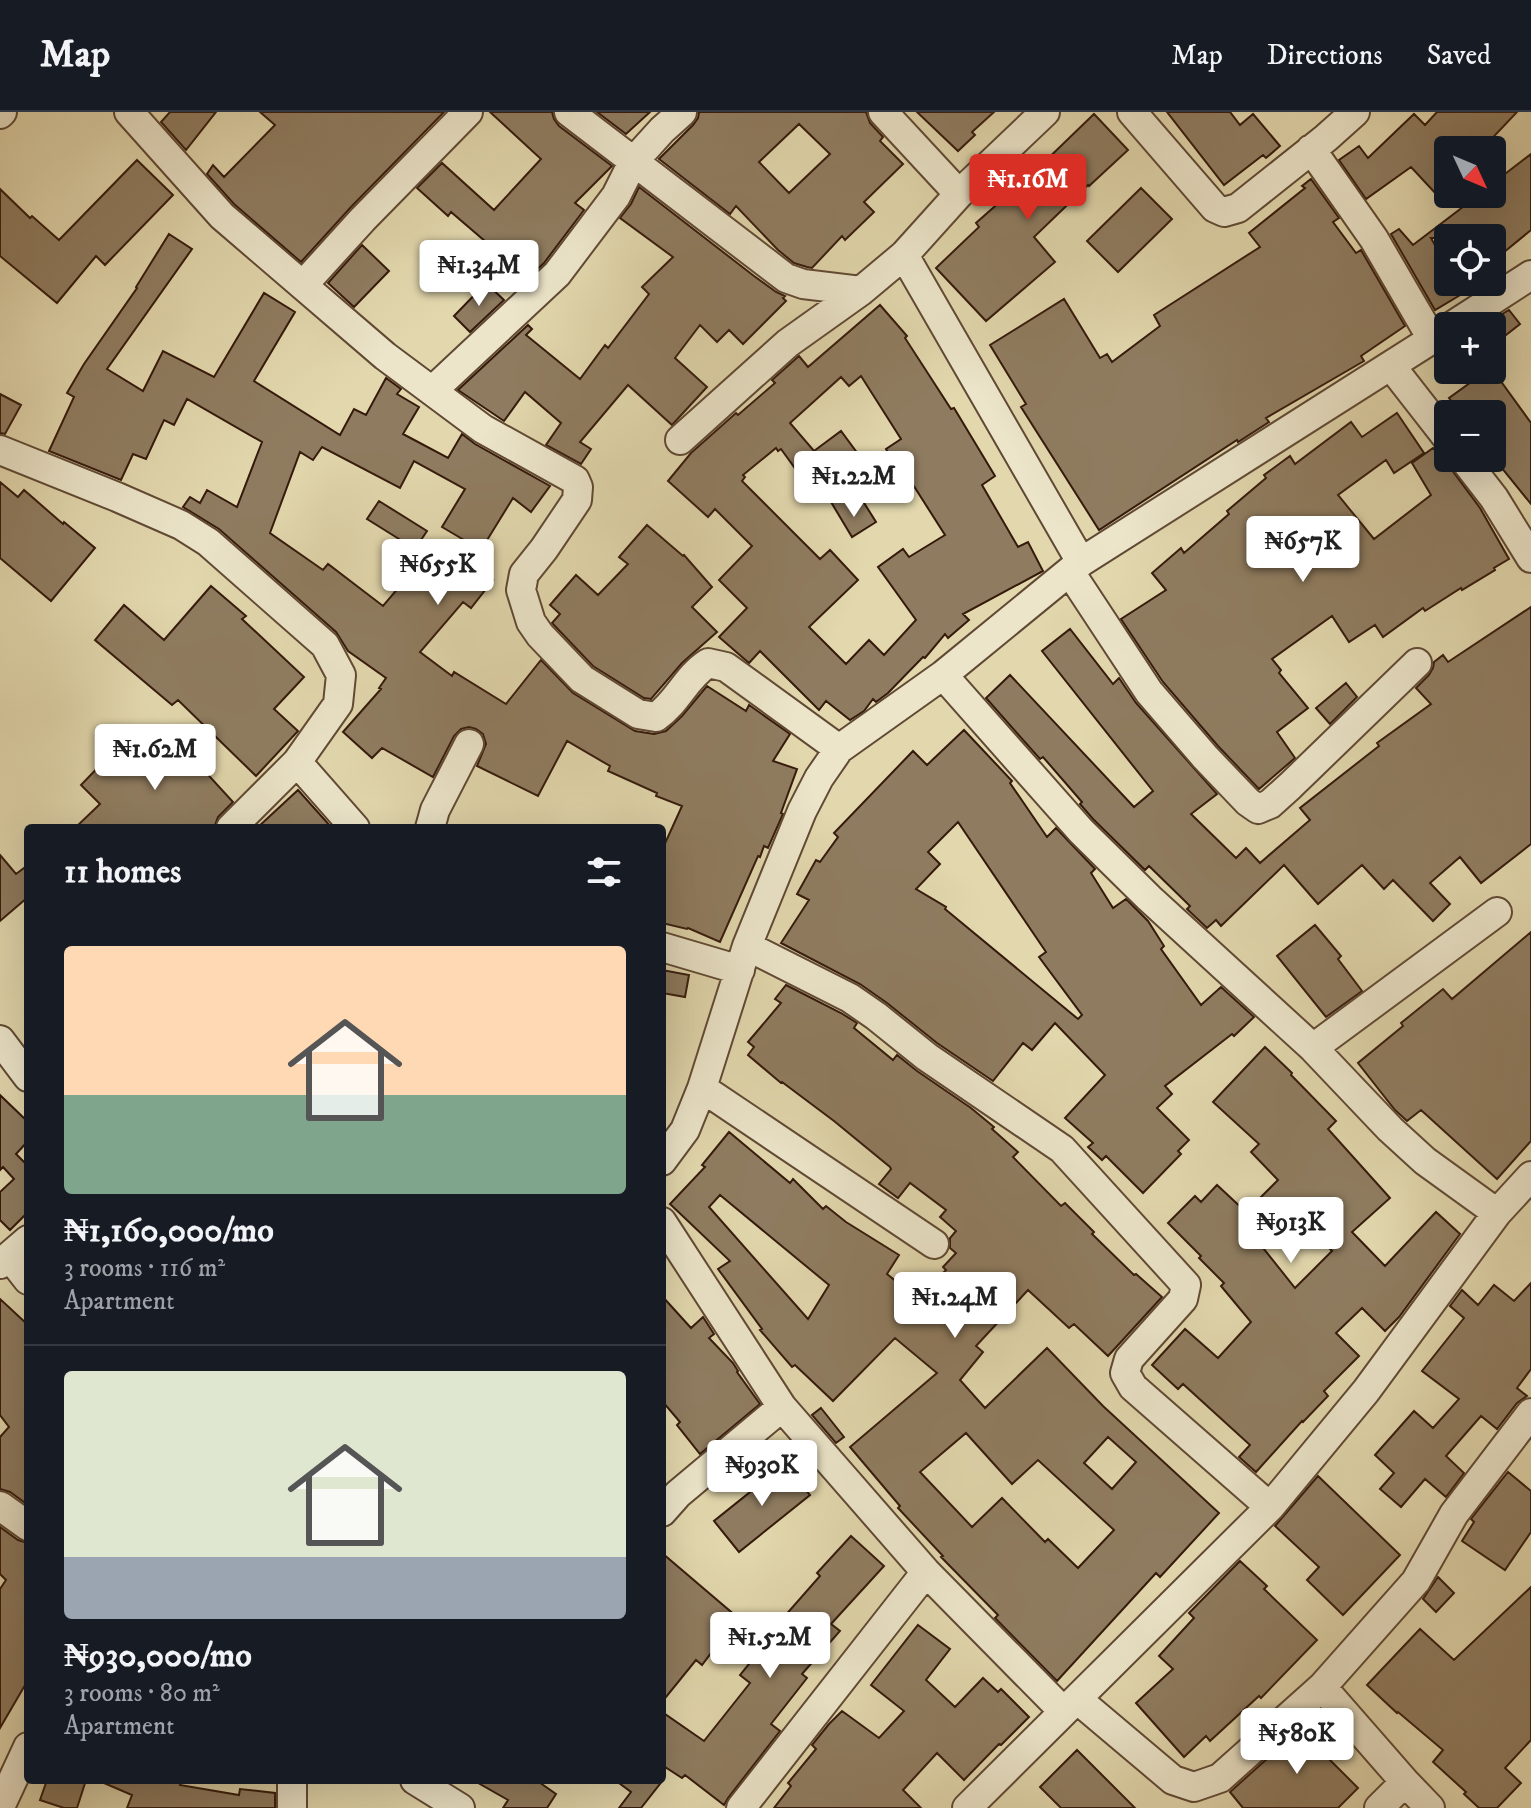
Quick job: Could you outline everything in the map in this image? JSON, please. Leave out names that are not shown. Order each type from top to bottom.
[{"type":"street","points":[[129,112],[222,216],[385,356],[483,429],[575,480],[577,500],[524,574],[521,590],[531,622],[582,679],[638,714],[656,717],[667,710],[697,670],[708,663],[726,667],[839,749]]},
{"type":"street","points":[[303,285],[468,112]]},
{"type":"street","points":[[569,112],[786,278],[803,284],[861,291]]},
{"type":"street","points":[[432,391],[557,274],[616,196],[633,162],[682,112]]},
{"type":"street","points":[[883,112],[959,194]]},
{"type":"street","points":[[680,440],[788,343],[861,291],[904,255],[959,194],[1045,112]]},
{"type":"street","points":[[1132,112],[1215,208],[1224,212],[1238,208],[1355,112]]},
{"type":"street","points":[[1311,149],[1386,259],[1434,319]]},
{"type":"street","points":[[904,255],[1075,567],[1149,692],[1248,802],[1258,809],[1270,804],[1417,663]]},
{"type":"street","points":[[1474,312],[1531,275]]},
{"type":"street","points":[[666,1156],[685,1130],[702,1088],[744,958],[802,811],[839,749],[943,675],[1075,567],[1434,338]]},
{"type":"street","points":[[1391,366],[1434,421]]},
{"type":"street","points":[[0,450],[181,525],[208,542],[325,645],[341,675],[338,704],[297,762],[235,824]]},
{"type":"street","points":[[1474,472],[1531,558]]},
{"type":"street","points":[[943,675],[1081,831],[1149,898],[1313,1048],[1425,1161],[1497,1213]]},
{"type":"street","points":[[431,824],[435,810],[469,744]]},
{"type":"street","points":[[297,762],[351,824]]},
{"type":"street","points":[[1313,1048],[1497,912]]},
{"type":"street","points":[[666,948],[744,958],[850,998],[927,1057],[1062,1149],[1186,1285],[1183,1299],[1129,1359],[1125,1373],[1133,1387],[1270,1507]]},
{"type":"street","points":[[0,1040],[24,1072]]},
{"type":"street","points":[[702,1088],[934,1244]]},
{"type":"street","points":[[967,1808],[1270,1507],[1366,1391],[1497,1213],[1531,1176]]},
{"type":"street","points":[[666,1228],[782,1407],[926,1572],[1070,1705],[1173,1780],[1194,1787],[1220,1778],[1322,1687],[1416,1581],[1454,1514],[1531,1413]]},
{"type":"street","points":[[13,1254],[24,1273]]},
{"type":"street","points":[[666,1508],[782,1407]]},
{"type":"street","points":[[0,1506],[24,1523]]},
{"type":"street","points":[[741,1808],[926,1572]]},
{"type":"street","points":[[1322,1687],[1430,1808]]},
{"type":"street","points":[[0,1807],[24,1756]]},
{"type":"street","points":[[1379,1808],[1405,1782]]},
{"type":"street","points":[[292,1784],[292,1808]]},
{"type":"street","points":[[421,1784],[460,1808]]},
{"type":"building","points":[[170,112],[216,112],[186,150],[161,122]]},
{"type":"building","points":[[260,112],[444,112],[301,262],[234,204],[207,174],[213,165],[224,177],[275,125]]},
{"type":"building","points":[[490,112],[552,112],[559,126],[612,166],[575,203],[584,210],[544,263],[528,278],[451,212],[448,216],[417,188],[442,163],[494,210],[541,159]]},
{"type":"building","points":[[597,112],[650,112],[626,134]]},
{"type":"building","points":[[699,112],[866,112],[870,123],[883,137],[880,141],[903,164],[864,202],[874,212],[845,240],[842,236],[812,268],[807,267],[794,263],[778,250],[736,206],[730,214],[659,159],[698,118]],"holes":[[[799,124],[830,154],[789,193],[759,162]]]},
{"type":"building","points":[[917,112],[994,112],[972,132],[975,135],[958,151]]},
{"type":"building","points":[[1167,112],[1230,112],[1240,125],[1253,114],[1280,146],[1224,185]]},
{"type":"building","points":[[1437,112],[1517,112],[1494,136],[1434,136],[1434,192],[1411,167],[1366,199],[1339,160],[1359,146],[1368,158],[1414,114],[1425,125]]},
{"type":"building","points":[[1094,114],[1128,150],[1034,237],[1055,262],[986,321],[936,268],[979,227],[976,223],[1004,201]]},
{"type":"building","points":[[1531,154],[1531,230],[1506,251],[1506,224],[1441,224],[1462,208],[1506,208],[1506,173]]},
{"type":"building","points":[[137,160],[173,195],[105,265],[96,256],[57,303],[0,256],[0,189],[59,240]]},
{"type":"building","points":[[1311,179],[1339,218],[1333,222],[1356,253],[1361,250],[1405,326],[1361,356],[1364,361],[1266,418],[1269,422],[1099,530],[1021,407],[1026,404],[990,345],[1064,299],[1100,358],[1107,354],[1112,362],[1160,326],[1154,315],[1260,247],[1249,233],[1305,188],[1302,186]]},
{"type":"building","points":[[639,187],[754,276],[785,296],[786,301],[743,344],[729,330],[717,342],[700,325],[675,358],[707,387],[672,425],[628,385],[580,442],[591,449],[581,464],[546,445],[561,423],[525,392],[504,421],[458,390],[528,325],[532,329],[526,335],[580,379],[605,345],[608,348],[649,294],[642,287],[673,257],[620,218]]},
{"type":"building","points":[[1141,188],[1172,219],[1118,272],[1087,241]]},
{"type":"building","points":[[1399,229],[1413,245],[1434,229],[1434,238],[1431,238],[1434,243],[1434,296],[1459,296],[1435,310],[1391,234]]},
{"type":"building","points":[[169,234],[192,249],[107,369],[143,391],[163,351],[214,377],[264,293],[295,312],[254,381],[340,435],[354,409],[366,415],[386,378],[401,389],[397,394],[419,407],[403,434],[448,458],[462,434],[550,486],[531,512],[513,498],[481,550],[442,527],[465,489],[414,461],[400,488],[322,447],[313,460],[300,452],[270,533],[323,570],[328,564],[383,606],[412,572],[436,592],[463,557],[493,580],[471,608],[463,602],[420,652],[452,676],[454,672],[506,704],[541,660],[573,693],[635,731],[654,734],[666,731],[707,686],[746,711],[749,705],[790,734],[773,761],[797,769],[783,814],[768,848],[764,846],[758,856],[720,942],[688,928],[666,924],[666,841],[682,806],[608,771],[610,766],[567,741],[538,796],[477,766],[486,744],[483,734],[476,729],[461,729],[454,736],[433,777],[382,748],[372,758],[343,732],[381,689],[386,678],[348,651],[336,632],[219,529],[183,507],[190,497],[200,503],[207,490],[237,507],[262,442],[187,399],[174,425],[164,420],[146,459],[133,454],[121,480],[49,451],[74,397],[67,393]]},
{"type":"building","points":[[362,245],[389,271],[354,307],[328,283]]},
{"type":"building","points":[[486,283],[504,300],[470,332],[454,316]]},
{"type":"building","points":[[880,305],[907,336],[905,338],[951,409],[954,408],[995,476],[982,485],[1018,547],[1028,542],[1043,571],[963,614],[969,620],[948,638],[945,634],[888,693],[876,702],[873,699],[864,711],[850,720],[826,701],[819,710],[760,651],[749,663],[719,637],[747,608],[719,580],[752,546],[715,509],[708,517],[668,481],[691,453],[775,383],[772,380],[799,356],[808,367]],"holes":[[[861,376],[901,439],[886,449],[945,535],[909,557],[903,549],[878,567],[916,620],[884,655],[869,640],[846,664],[809,627],[858,580],[830,550],[820,559],[742,481],[743,475],[776,448],[778,451],[781,449],[810,489],[819,482],[852,537],[876,522],[841,466],[858,454],[841,431],[814,451],[790,423],[841,377],[849,386]]]},
{"type":"building","points":[[1509,310],[1520,324],[1506,335],[1506,312]]},
{"type":"building","points":[[1468,384],[1503,384],[1531,423],[1531,504],[1505,472],[1506,400],[1449,398]]},
{"type":"building","points":[[0,394],[21,405],[5,434],[0,433]]},
{"type":"building","points":[[1397,413],[1424,453],[1394,473],[1386,460],[1338,495],[1374,539],[1431,495],[1412,463],[1433,448],[1434,472],[1453,472],[1480,508],[1509,559],[1462,590],[1425,611],[1423,608],[1383,637],[1375,625],[1349,642],[1332,616],[1272,659],[1281,670],[1279,673],[1308,708],[1277,732],[1295,758],[1259,789],[1163,682],[1121,619],[1166,590],[1152,573],[1181,548],[1184,553],[1229,514],[1227,511],[1266,478],[1264,475],[1290,456],[1295,464],[1351,422],[1362,437]]},
{"type":"building","points":[[0,482],[18,497],[24,490],[95,548],[51,601],[0,558]]},
{"type":"building","points":[[379,501],[427,531],[415,549],[367,519]]},
{"type":"building","points":[[647,525],[684,555],[712,587],[692,607],[717,632],[682,663],[651,699],[644,698],[593,666],[552,623],[560,614],[550,605],[576,575],[598,595],[628,564],[619,557]]},
{"type":"building","points":[[211,586],[246,616],[242,619],[304,677],[274,709],[298,731],[256,776],[178,700],[172,705],[95,640],[124,605],[164,640]]},
{"type":"building","points":[[1531,607],[1531,844],[1481,883],[1460,857],[1430,883],[1450,904],[1433,921],[1393,880],[1384,889],[1362,865],[1318,904],[1284,865],[1221,926],[1216,920],[1207,928],[1187,909],[1190,906],[1149,866],[1145,870],[1093,819],[1043,757],[1040,759],[986,698],[1010,675],[1134,807],[1153,791],[1042,651],[1070,629],[1113,684],[1119,678],[1136,703],[1217,794],[1191,814],[1236,858],[1246,848],[1260,863],[1310,820],[1300,808],[1379,746],[1377,743],[1431,704],[1416,688],[1429,675],[1434,662],[1443,655],[1448,662]]},
{"type":"building","points":[[1346,683],[1357,697],[1330,724],[1316,708]]},
{"type":"building","points":[[167,730],[233,802],[215,824],[79,824],[100,804],[81,785],[108,757],[122,771]]},
{"type":"building","points":[[964,730],[1012,781],[1010,783],[1047,837],[1056,828],[1095,869],[1091,873],[1113,908],[1126,899],[1148,921],[1164,946],[1161,949],[1201,1005],[1221,987],[1254,1017],[1234,1036],[1232,1034],[1165,1086],[1172,1094],[1157,1108],[1189,1140],[1178,1151],[1181,1154],[1143,1193],[1106,1156],[1102,1160],[1088,1147],[1093,1143],[1065,1118],[1105,1075],[1055,1023],[1032,1050],[1023,1043],[993,1081],[860,984],[781,943],[809,900],[797,894],[816,860],[820,862],[838,837],[834,833],[913,751],[927,765]],"holes":[[[958,822],[1046,952],[1039,957],[1082,1015],[1078,1019],[946,907],[916,889],[940,864],[928,852]]]},
{"type":"building","points":[[298,790],[328,824],[261,824]]},
{"type":"building","points":[[0,855],[16,874],[24,868],[24,900],[0,921]]},
{"type":"building","points":[[1315,925],[1341,956],[1338,959],[1362,991],[1326,1017],[1277,956]]},
{"type":"building","points":[[1531,932],[1531,1141],[1497,1179],[1421,1110],[1407,1121],[1358,1063],[1443,989],[1452,999]]},
{"type":"building","points":[[666,971],[689,975],[685,997],[666,994]]},
{"type":"building","points":[[786,985],[841,1013],[857,1023],[854,1028],[893,1060],[897,1055],[971,1108],[1018,1152],[1013,1157],[1061,1206],[1065,1203],[1134,1275],[1162,1297],[1108,1356],[1074,1324],[1069,1328],[1028,1290],[976,1346],[983,1352],[960,1380],[985,1408],[1047,1348],[1103,1406],[1219,1513],[1160,1577],[1156,1573],[1057,1681],[941,1557],[850,1447],[937,1373],[895,1338],[833,1401],[795,1365],[792,1367],[760,1330],[718,1269],[730,1261],[670,1204],[705,1167],[702,1165],[729,1132],[790,1183],[793,1179],[823,1209],[826,1206],[899,1255],[887,1274],[918,1299],[946,1270],[943,1267],[956,1253],[950,1248],[950,1238],[956,1231],[940,1217],[946,1210],[910,1183],[898,1198],[879,1184],[890,1167],[748,1055],[754,1047],[748,1042],[781,1003],[775,999]],"holes":[[[720,1195],[829,1285],[808,1319],[709,1207]],[[966,1433],[1012,1484],[1038,1460],[1114,1530],[1078,1568],[1048,1539],[1045,1542],[1002,1498],[972,1527],[920,1472]],[[1108,1437],[1136,1462],[1112,1489],[1084,1463]]]},
{"type":"building","points":[[1265,1047],[1336,1121],[1328,1129],[1390,1198],[1352,1232],[1385,1266],[1436,1212],[1460,1234],[1399,1317],[1385,1331],[1362,1308],[1336,1333],[1359,1356],[1324,1391],[1328,1396],[1256,1472],[1239,1457],[1250,1445],[1183,1384],[1178,1389],[1152,1365],[1185,1329],[1218,1358],[1251,1322],[1221,1286],[1224,1283],[1168,1223],[1195,1196],[1201,1202],[1217,1185],[1246,1212],[1278,1180],[1251,1152],[1259,1144],[1213,1102]],"holes":[[[1289,1206],[1332,1251],[1295,1288],[1256,1239]]]},
{"type":"building","points":[[0,1095],[24,1118],[24,1145],[16,1154],[24,1162],[24,1216],[10,1230],[0,1220],[0,1192],[14,1179],[3,1167],[0,1170]]},
{"type":"building","points":[[1531,1283],[1531,1369],[1517,1388],[1527,1396],[1517,1403],[1497,1429],[1481,1416],[1446,1456],[1464,1473],[1446,1497],[1425,1479],[1401,1507],[1380,1489],[1394,1473],[1375,1455],[1414,1411],[1433,1428],[1459,1399],[1422,1371],[1464,1318],[1450,1306],[1462,1290],[1478,1305],[1494,1285],[1514,1301]]},
{"type":"building","points":[[0,1299],[24,1321],[24,1502],[0,1489],[0,1437],[9,1427],[0,1415]]},
{"type":"building","points":[[666,1300],[691,1328],[703,1317],[714,1334],[709,1338],[733,1363],[760,1404],[700,1454],[677,1425],[680,1422],[666,1406]]},
{"type":"building","points":[[821,1408],[844,1437],[836,1443],[812,1415]]},
{"type":"building","points":[[785,1464],[810,1495],[739,1552],[714,1521]]},
{"type":"building","points":[[1508,1472],[1531,1491],[1531,1532],[1505,1570],[1462,1541],[1474,1522],[1471,1519]]},
{"type":"building","points":[[1318,1476],[1400,1555],[1343,1615],[1307,1580],[1319,1567],[1275,1526]]},
{"type":"building","points":[[0,1527],[24,1542],[24,1687],[0,1728],[0,1589],[6,1580],[0,1574]]},
{"type":"building","points":[[851,1536],[884,1566],[831,1624],[840,1631],[802,1674],[807,1678],[771,1724],[780,1731],[724,1805],[685,1775],[682,1778],[666,1768],[666,1715],[704,1741],[750,1683],[740,1675],[778,1628],[776,1626],[820,1576],[817,1573]]},
{"type":"building","points":[[666,1556],[737,1617],[702,1665],[696,1660],[666,1697]]},
{"type":"building","points":[[1240,1561],[1317,1640],[1261,1698],[1259,1696],[1210,1741],[1206,1736],[1184,1757],[1136,1703],[1173,1669],[1159,1656],[1194,1618],[1189,1613]]},
{"type":"building","points":[[1438,1577],[1454,1593],[1436,1612],[1423,1599]]},
{"type":"building","points":[[1531,1587],[1531,1740],[1505,1768],[1521,1783],[1497,1808],[1479,1808],[1433,1762],[1443,1750],[1367,1685],[1420,1629],[1454,1660]]},
{"type":"building","points":[[918,1625],[950,1649],[926,1680],[955,1707],[983,1678],[998,1692],[1001,1689],[1029,1717],[964,1780],[937,1753],[903,1790],[921,1808],[774,1808],[791,1786],[788,1783],[816,1749],[812,1745],[842,1711],[879,1738],[904,1711],[871,1685]]},
{"type":"building","points":[[1316,1715],[1330,1732],[1314,1744],[1358,1788],[1338,1808],[1243,1808],[1230,1792]]},
{"type":"building","points":[[1077,1750],[1135,1808],[1061,1808],[1040,1787]]},
{"type":"building","points":[[46,1784],[85,1784],[77,1808],[64,1808],[40,1800]]},
{"type":"building","points":[[106,1784],[180,1784],[239,1795],[240,1789],[275,1793],[275,1808],[127,1808],[132,1795]]},
{"type":"building","points":[[480,1784],[542,1784],[556,1794],[547,1808],[503,1808],[508,1800]]},
{"type":"building","points":[[620,1784],[660,1784],[641,1808],[619,1808],[631,1792]]}]
